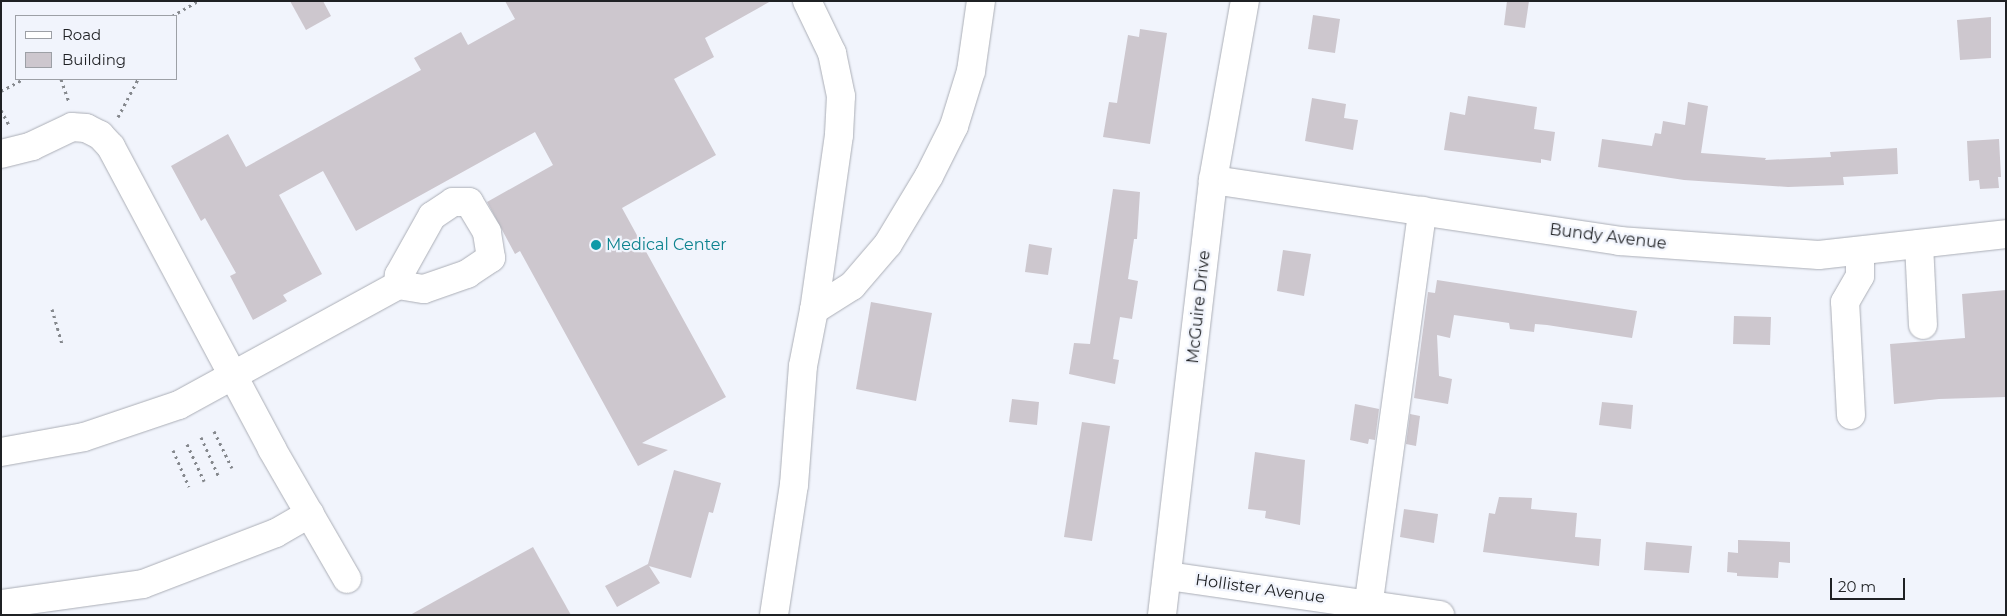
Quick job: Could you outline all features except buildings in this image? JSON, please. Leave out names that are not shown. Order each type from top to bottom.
[{"type":"street","points":[[774,615],[794,485],[803,366],[814,310],[839,135],[842,96],[832,53],[807,1]]},
{"type":"street","points":[[814,310],[852,286],[876,258],[929,176],[954,126],[971,70],[981,1]]},
{"type":"street","name":"McGuire Drive","points":[[1162,615],[1213,180],[1245,1]]},
{"type":"street","points":[[1,154],[32,146],[72,127],[86,128],[100,135],[132,183],[234,376],[346,579]]},
{"type":"street","name":"Bundy Avenue","points":[[1213,180],[1619,241],[1819,255],[2006,234]]},
{"type":"street","points":[[1368,610],[1422,211]]},
{"type":"street","points":[[1919,244],[1923,325]]},
{"type":"street","points":[[1851,415],[1845,302],[1860,276],[1860,251]]},
{"type":"street","points":[[1,452],[84,437],[179,404],[234,376],[398,284]]},
{"type":"street","points":[[1,604],[143,584],[276,533],[310,514]]},
{"type":"street","name":"Hollister Avenue","points":[[1168,576],[1368,610],[1440,615]]},
{"type":"path","points":[[174,15],[198,1]]},
{"type":"path","points":[[1,91],[22,80]]},
{"type":"path","points":[[60,80],[69,103]]},
{"type":"path","points":[[117,117],[137,80]]},
{"type":"path","points":[[1,110],[12,129]]},
{"type":"path","points":[[52,309],[62,344]]},
{"type":"path","points":[[214,431],[232,468]]},
{"type":"path","points":[[201,437],[218,475]]},
{"type":"path","points":[[187,444],[204,481]]},
{"type":"path","points":[[173,450],[189,487]]},
{"type":"place","name":"Medical Center","points":[[596,245]]}]
